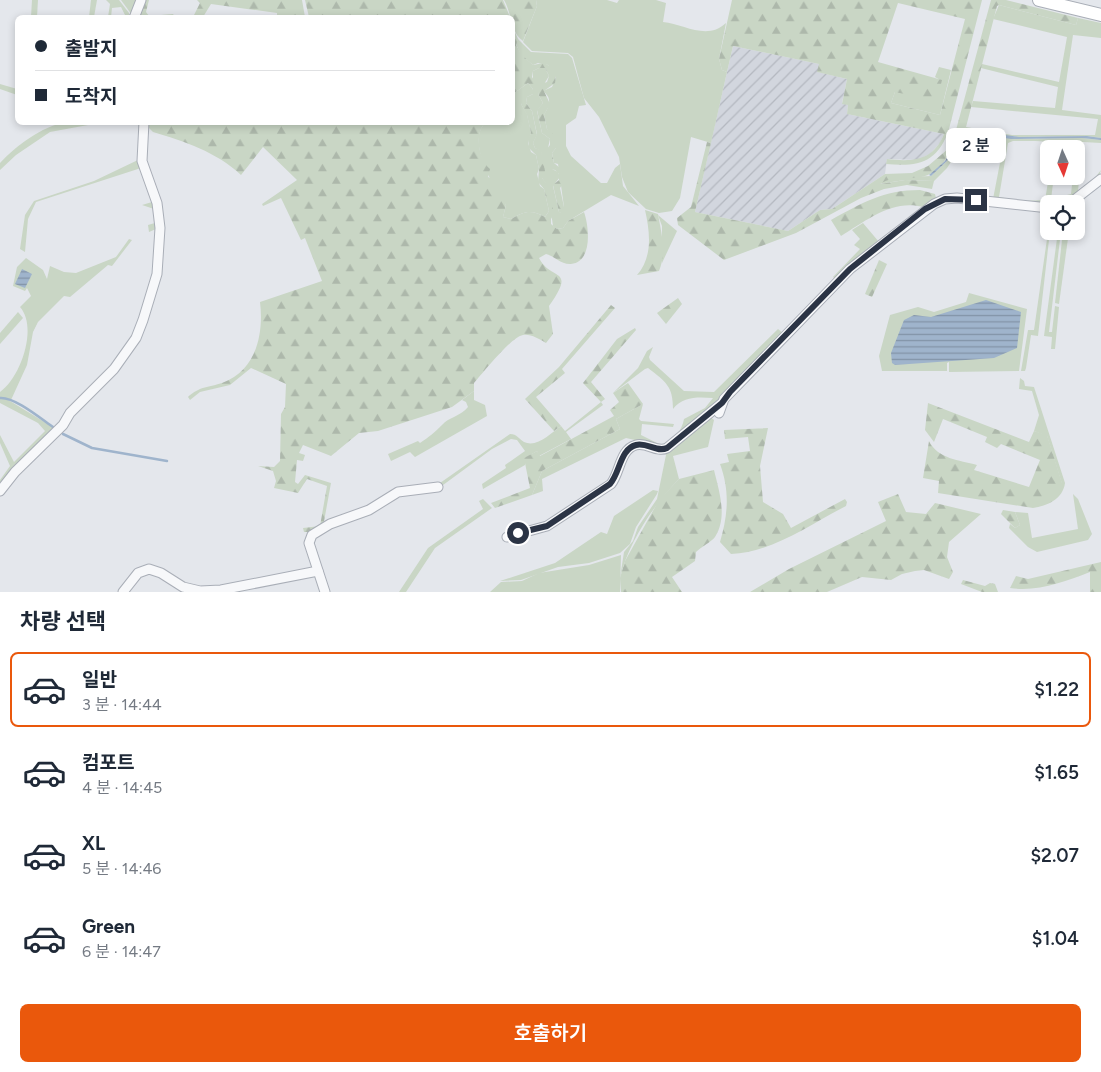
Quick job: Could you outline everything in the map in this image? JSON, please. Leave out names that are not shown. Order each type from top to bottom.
[{"type":"main road","points":[[1039,0],[1101,15]]},
{"type":"street","points":[[135,15],[141,0]]},
{"type":"street","points":[[0,491],[15,472],[63,425],[70,413],[114,369],[136,338],[156,274],[160,228],[157,203],[142,161],[144,125]]},
{"type":"street","points":[[1080,195],[1101,179]]},
{"type":"street","points":[[507,537],[547,526],[610,484],[616,477],[620,463],[630,448],[641,444],[657,449],[667,448],[722,403],[730,392],[850,269],[934,204],[945,199],[956,198],[1040,207]]},
{"type":"street","points":[[719,413],[722,403]]},
{"type":"street","points":[[325,592],[309,543],[312,535],[330,524],[369,510],[398,492],[438,487]]},
{"type":"street","points":[[123,592],[138,573],[149,569],[161,573],[183,587],[200,591],[221,590],[318,571]]},
{"type":"shaded area","points":[[733,46],[819,64],[818,72],[847,79],[842,103],[848,105],[847,114],[944,134],[940,143],[930,154],[918,160],[887,159],[885,174],[832,209],[820,210],[788,231],[695,212]]},
{"type":"green space","points":[[32,0],[38,0],[37,15],[31,15]]},
{"type":"green space","points":[[91,0],[97,0],[94,15],[89,15]]},
{"type":"green space","points":[[106,0],[119,0],[129,15],[125,15],[121,7],[112,8],[111,15],[108,15],[110,4]]},
{"type":"green space","points":[[121,0],[139,0],[132,15]]},
{"type":"green space","points":[[145,0],[149,0],[146,12],[148,15],[138,15]]},
{"type":"green space","points":[[197,0],[302,0],[305,15],[277,15],[277,13],[211,4],[204,15],[194,15],[200,3]]},
{"type":"green space","points":[[305,0],[503,0],[509,15],[309,15]]},
{"type":"green space","points":[[504,0],[536,0],[537,6],[523,41],[515,31],[515,15],[510,15]]},
{"type":"green space","points":[[536,0],[607,0],[617,3],[619,0],[656,0],[666,3],[663,22],[703,31],[711,31],[726,23],[719,59],[722,70],[727,72],[711,143],[691,137],[680,198],[672,211],[659,213],[646,209],[628,192],[622,177],[619,157],[599,117],[584,98],[573,57],[568,53],[532,51],[523,42],[537,6]]},
{"type":"green space","points":[[732,0],[982,0],[949,129],[939,149],[933,156],[917,163],[908,165],[886,164],[887,159],[914,160],[928,155],[934,150],[944,134],[847,114],[848,105],[842,104],[847,79],[817,72],[819,64],[733,46],[727,72],[722,70],[719,59]],"holes":[[[898,3],[965,19],[940,115],[891,103],[895,92],[937,101],[942,80],[878,62]]]},
{"type":"green space","points":[[991,0],[1006,0],[1078,18],[1076,25],[997,6],[965,131],[956,141],[941,165],[930,174],[892,179],[880,184],[905,180],[934,181],[932,189],[907,185],[884,189],[861,198],[796,233],[724,260],[678,225],[677,218],[691,207],[707,142],[711,143],[695,212],[788,231],[820,210],[832,209],[885,174],[912,173],[928,166],[948,149],[956,130]]},
{"type":"green space","points":[[999,5],[1076,25],[1078,18],[1101,23],[1101,38],[1073,35],[1062,110],[1101,115],[1101,138],[1087,136],[1019,137],[965,131],[966,127],[1012,135],[1095,135],[1098,119],[971,107],[973,101],[1055,108],[1058,87],[981,68],[982,64],[1059,82],[1067,37],[993,19]]},
{"type":"green space","points":[[515,32],[518,39],[516,45],[522,55],[533,65],[543,63],[554,70],[555,83],[544,91],[550,104],[544,115],[547,129],[556,137],[556,148],[552,153],[554,163],[565,172],[564,182],[560,188],[564,207],[571,212],[566,215],[559,212],[553,185],[559,180],[559,174],[555,170],[550,169],[546,150],[550,145],[550,139],[542,133],[537,110],[543,103],[538,94],[541,84],[547,82],[549,76],[545,68],[533,71],[532,77],[536,83],[533,94],[527,97],[526,103],[532,111],[537,135],[533,143],[535,148],[541,150],[545,171],[542,178],[548,185],[554,214],[551,224],[557,229],[563,228],[568,221],[584,212],[587,226],[588,243],[583,257],[578,262],[568,264],[546,254],[539,258],[561,280],[561,285],[549,306],[553,334],[546,343],[529,335],[518,337],[505,348],[474,383],[474,391],[452,407],[378,431],[359,433],[331,456],[303,445],[299,453],[305,455],[303,461],[297,460],[295,482],[298,484],[305,475],[331,483],[323,527],[312,532],[304,532],[303,528],[320,526],[327,486],[307,479],[298,493],[274,488],[276,481],[273,471],[258,466],[274,467],[280,461],[281,414],[285,407],[286,384],[251,368],[230,385],[200,392],[190,400],[188,397],[200,389],[222,383],[234,377],[250,361],[259,339],[261,326],[260,302],[322,281],[305,238],[301,240],[281,198],[263,206],[262,204],[297,180],[263,147],[241,175],[211,154],[188,143],[153,132],[148,125],[484,125],[480,134],[479,147],[483,160],[490,169],[488,177],[493,179],[506,205],[503,217],[511,219],[520,214],[532,212],[545,217],[549,211],[544,189],[538,182],[539,169],[536,155],[529,148],[528,139],[531,133],[527,115],[521,104],[523,95],[533,89],[528,83],[515,93]]},
{"type":"green space","points":[[518,39],[531,52],[568,54],[572,58],[586,105],[579,106],[576,118],[566,125],[566,146],[571,156],[601,183],[607,183],[615,168],[620,164],[623,186],[639,206],[611,195],[568,221],[563,228],[557,229],[553,226],[547,185],[542,178],[541,151],[535,148],[533,143],[537,134],[532,111],[526,103],[527,97],[533,94],[533,71],[545,68],[549,76],[538,94],[543,103],[537,111],[542,133],[550,139],[548,148],[552,169],[558,172],[560,176],[558,164],[554,163],[552,153],[556,148],[547,129],[544,115],[549,106],[549,100],[543,91],[552,87],[556,78],[548,65],[538,63],[533,65],[521,55],[516,44]],"holes":[[[560,177],[564,207],[564,213],[559,212],[553,186]]]},
{"type":"green space","points":[[939,67],[951,70],[940,115],[891,103],[895,92],[942,81],[935,77]]},
{"type":"green space","points":[[528,83],[533,89],[521,104],[527,114],[531,133],[528,143],[531,152],[536,155],[539,169],[537,174],[540,186],[544,189],[549,211],[545,217],[528,212],[511,219],[503,217],[506,205],[489,177],[480,153],[480,131],[484,125],[515,125],[515,93]]},
{"type":"green space","points":[[0,84],[15,88],[15,94],[0,89]]},
{"type":"green space","points":[[55,125],[88,125],[50,132],[16,155],[0,170],[0,163],[22,143]]},
{"type":"green space","points":[[967,132],[1024,139],[1082,138],[1101,140],[1101,143],[1085,142],[1085,140],[1040,140],[1013,141],[1008,143],[999,197],[1021,201],[1040,200],[1040,203],[993,199],[1004,142],[994,139],[992,150],[962,145],[947,168],[934,181],[905,180],[879,184],[889,178],[931,176],[947,161],[958,141]]},
{"type":"green space","points":[[140,159],[156,206],[159,239],[158,257],[151,293],[146,310],[132,340],[150,286],[156,243],[156,229],[149,232],[148,225],[155,223],[154,209],[142,205],[152,202],[141,168],[36,202],[28,219],[25,252],[20,249],[25,215],[34,201],[94,181]]},
{"type":"green space","points":[[1101,170],[1099,176],[1085,189],[1076,195],[1067,195],[1071,194],[1072,185],[1079,185],[1078,191],[1090,184]]},
{"type":"green space","points":[[1048,185],[1053,185],[1052,195],[1046,195]]},
{"type":"green space","points":[[920,190],[935,194],[936,198],[923,207],[901,206],[880,213],[841,236],[831,220],[863,203],[884,195]]},
{"type":"green space","points":[[645,210],[658,214],[663,242],[663,257],[659,271],[637,275],[646,260],[649,244]]},
{"type":"green space","points":[[658,215],[677,231],[662,263],[662,226]]},
{"type":"green space","points":[[863,223],[879,242],[721,398],[665,447],[626,438],[542,479],[543,491],[532,495],[542,471],[620,429],[616,419],[643,404],[639,419],[641,421],[674,424],[673,427],[642,424],[641,435],[661,445],[670,441],[679,431],[684,419],[705,408],[713,398],[686,400],[673,409],[672,395],[667,385],[648,368],[613,393],[638,368],[647,351],[653,347],[649,357],[650,360],[684,391],[714,392],[778,329],[783,333],[835,279],[833,277],[860,249],[854,245],[860,239],[852,230]]},
{"type":"green space","points":[[129,239],[132,240],[112,266],[108,265],[70,297],[64,296],[38,322],[33,332],[27,365],[11,400],[0,398],[0,392],[15,375],[25,351],[27,339],[25,316],[20,307],[31,296],[27,288],[25,291],[13,286],[17,267],[26,258],[43,270],[47,279],[50,266],[64,272],[76,273],[116,257]]},
{"type":"green space","points":[[1047,240],[1049,240],[1038,336],[1031,335],[1026,368],[1025,371],[1021,371],[1028,330],[1034,330]]},
{"type":"green space","points":[[1057,240],[1060,240],[1049,332],[1052,332],[1055,306],[1059,307],[1055,349],[1051,349],[1052,337],[1044,336]]},
{"type":"green space","points":[[1062,240],[1068,240],[1059,304],[1055,303]]},
{"type":"green space","points":[[879,260],[887,264],[872,297],[865,294]]},
{"type":"green space","points":[[969,293],[1027,309],[1019,371],[949,372],[949,362],[947,363],[947,371],[882,371],[879,356],[890,315],[918,307],[934,312],[966,302]]},
{"type":"green space","points":[[678,298],[682,304],[666,324],[657,313]]},
{"type":"green space","points":[[611,305],[615,308],[562,369],[565,373],[536,397],[561,426],[554,431],[525,399],[559,367]]},
{"type":"green space","points":[[18,312],[23,318],[0,344],[0,333]]},
{"type":"green space","points":[[635,328],[636,330],[591,382],[605,399],[601,402],[583,383],[617,339]]},
{"type":"green space","points":[[1020,378],[1024,381],[1025,386],[1034,387],[1065,483],[1062,484],[1047,436],[1034,431],[1039,415],[1032,391],[1019,389]]},
{"type":"green space","points":[[628,383],[643,404],[616,419],[620,429],[542,471],[532,495],[495,508],[491,503],[530,488],[524,458],[537,451],[540,456],[614,416],[610,410],[619,402],[613,393]]},
{"type":"green space","points":[[474,391],[474,400],[485,405],[487,416],[415,457],[410,452],[391,461],[388,454],[418,441],[420,443],[445,422],[465,410],[468,407],[466,402],[462,400]]},
{"type":"green space","points":[[5,398],[56,429],[0,488],[0,480],[10,466],[0,443],[0,435],[14,462],[45,431],[38,423],[0,403],[0,399]]},
{"type":"green space","points":[[601,402],[603,405],[566,432],[571,439],[539,456],[537,451],[525,458],[525,465],[483,489],[482,484],[506,468],[505,465],[525,451],[517,440],[511,439],[492,449],[439,488],[440,483],[510,434],[524,442],[534,443],[548,436],[561,426],[565,431]]},
{"type":"green space","points":[[928,403],[1029,442],[1034,431],[1047,435],[1062,483],[1065,483],[1064,489],[1054,501],[1044,506],[1033,508],[938,493],[939,481],[923,478],[929,441],[943,455],[977,465],[974,470],[1029,487],[1040,460],[1001,444],[997,448],[985,442],[987,437],[943,419],[934,442],[925,430]]},
{"type":"green space","points":[[709,416],[714,420],[708,447],[673,456],[679,479],[651,512],[643,525],[629,551],[620,578],[624,552],[633,541],[638,527],[657,499],[667,450]]},
{"type":"green space","points":[[768,428],[760,466],[763,502],[783,514],[791,528],[845,499],[847,502],[846,506],[776,543],[746,552],[731,554],[720,542],[725,522],[727,493],[720,464],[729,462],[727,454],[750,451],[748,437],[725,439],[724,430]]},
{"type":"green space","points":[[714,470],[722,513],[719,529],[713,539],[696,552],[695,561],[672,577],[682,592],[621,592],[620,578],[625,561],[659,500],[679,479]]},
{"type":"green space","points":[[653,490],[658,491],[657,494],[636,527],[630,544],[620,553],[589,563],[558,567],[521,580],[500,581],[555,563],[601,532],[607,534],[614,516]]},
{"type":"green space","points":[[898,494],[906,512],[926,514],[935,503],[981,514],[949,542],[947,557],[953,572],[949,579],[924,570],[902,574],[891,580],[862,577],[827,592],[750,592],[789,569],[886,521],[878,502]]},
{"type":"green space","points":[[1073,494],[1078,499],[1092,534],[1088,540],[1037,552],[1028,547],[1009,528],[1010,524],[1015,528],[1020,525],[1015,512],[1028,513],[1032,538],[1078,529]]},
{"type":"green space","points":[[483,499],[492,508],[435,548],[406,592],[399,592],[428,548],[483,509],[479,501]]},
{"type":"green space","points":[[1003,510],[1015,512],[1020,525],[1015,528],[1001,514]]},
{"type":"green space","points":[[621,555],[620,592],[490,592],[501,582],[522,581],[539,573],[589,565]]},
{"type":"green space","points":[[1101,562],[1101,592],[1090,592],[1090,572],[1061,583],[1031,589],[1010,588],[1016,576],[1028,579]]},
{"type":"green space","points":[[963,580],[985,586],[990,583],[995,584],[998,592],[982,592],[961,584]]},
{"type":"water","points":[[967,130],[1019,137],[1087,136],[1101,138],[1101,140],[1082,138],[1011,139],[967,132],[958,141],[947,161],[931,176],[929,175],[945,161],[961,134]]},
{"type":"water","points":[[22,269],[32,274],[25,288],[15,284]]},
{"type":"water","points":[[986,300],[1021,312],[1017,348],[994,358],[895,365],[892,363],[891,353],[904,320],[914,315],[931,317]]},
{"type":"waterway","points":[[0,398],[20,404],[53,427]]},
{"type":"waterway","points":[[63,434],[92,448],[167,461]]},
{"type":"route","points":[[518,533],[547,526],[610,484],[616,477],[625,454],[635,445],[641,444],[664,450],[667,448],[722,403],[730,392],[850,269],[925,209],[945,199],[976,200]]}]
